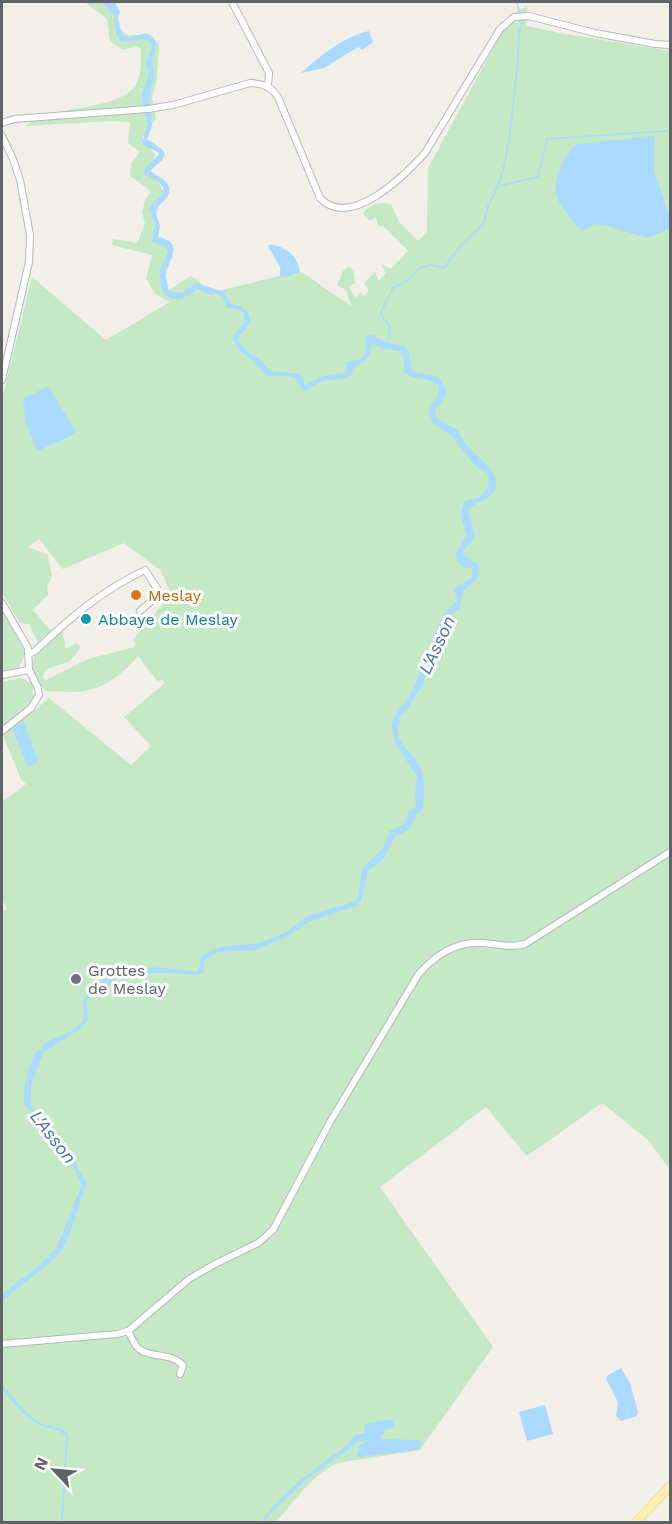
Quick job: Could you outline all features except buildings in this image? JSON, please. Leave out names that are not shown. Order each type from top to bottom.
[{"type":"main road","points":[[636,1522],[670,1486]]},
{"type":"street","points":[[232,2],[269,73],[268,86]]},
{"type":"street","points":[[2,123],[14,120],[148,109],[173,105],[250,83],[261,83],[268,86],[278,97],[320,198],[327,205],[342,208],[369,201],[415,164],[437,134],[500,29],[514,17],[529,16],[595,33],[670,45]]},
{"type":"street","points":[[2,136],[20,180],[30,235],[29,262],[2,380]]},
{"type":"street","points":[[29,654],[97,597],[145,570],[158,590],[156,597],[140,611]]},
{"type":"street","points":[[2,603],[24,640],[29,654],[29,670],[38,688],[38,699],[31,708],[2,731]]},
{"type":"street","points":[[2,675],[29,670]]},
{"type":"street","points":[[2,1344],[117,1334],[128,1331],[189,1279],[258,1243],[273,1230],[330,1122],[418,975],[431,960],[451,948],[471,943],[513,947],[525,944],[670,852]]},
{"type":"street","points":[[128,1331],[137,1348],[154,1355],[163,1354],[181,1363],[183,1365],[180,1374]]},
{"type":"green space","points":[[85,2],[114,2],[118,27],[127,35],[151,35],[159,45],[157,78],[152,98],[156,119],[142,138],[155,155],[150,170],[164,192],[155,217],[156,236],[169,245],[170,262],[165,278],[169,290],[191,276],[199,281],[209,293],[300,271],[351,306],[346,290],[337,285],[343,271],[350,266],[354,273],[355,283],[349,287],[356,299],[360,292],[364,296],[369,291],[364,283],[375,272],[379,281],[386,273],[381,264],[391,269],[408,251],[383,226],[378,226],[376,217],[370,221],[363,214],[375,204],[391,204],[399,222],[418,241],[427,232],[428,168],[508,21],[518,23],[513,14],[527,6],[526,26],[670,51],[670,1170],[648,1140],[602,1103],[527,1156],[486,1107],[380,1187],[493,1347],[420,1450],[337,1463],[319,1474],[276,1522],[2,1522],[2,912],[7,909],[2,899],[2,802],[26,784],[21,779],[3,736],[17,722],[18,724],[49,698],[131,765],[151,746],[124,717],[165,683],[162,679],[158,682],[138,656],[118,675],[90,690],[45,691],[31,670],[35,653],[62,630],[66,649],[77,643],[81,647],[70,661],[47,669],[42,677],[46,680],[88,659],[134,647],[136,644],[133,640],[171,594],[161,571],[124,543],[63,569],[39,539],[28,547],[48,555],[52,577],[47,586],[48,595],[33,610],[51,631],[38,642],[29,624],[20,623],[2,593],[2,399],[32,277],[106,340],[170,302],[155,294],[146,278],[152,255],[112,245],[113,239],[137,243],[145,224],[142,212],[146,198],[151,191],[130,176],[131,164],[140,152],[128,143],[130,122],[26,126],[51,114],[119,98],[135,86],[141,68],[141,49],[136,46],[123,50],[110,41],[107,19]]},
{"type":"green space","points":[[2,609],[26,652],[19,667],[2,671]]},
{"type":"green space","points":[[21,678],[32,683],[34,700],[2,726],[2,682]]},
{"type":"water","points":[[101,2],[115,2],[120,12],[118,18],[122,36],[128,38],[147,33],[156,43],[152,60],[154,77],[149,105],[143,106],[142,93],[149,73],[146,63],[152,45],[140,39],[119,40],[114,15]]},
{"type":"water","points":[[369,31],[373,42],[362,50],[358,47],[324,68],[301,73],[341,42]]},
{"type":"water","name":"L'Asson","points":[[151,113],[152,126],[147,139],[165,154],[150,171],[164,180],[170,191],[167,198],[155,210],[160,226],[158,237],[171,242],[174,251],[165,272],[168,289],[172,292],[183,293],[196,283],[225,292],[231,304],[244,308],[249,314],[247,327],[238,339],[245,350],[258,358],[270,371],[301,374],[305,385],[323,376],[344,373],[346,362],[360,359],[365,354],[366,336],[373,335],[385,342],[404,346],[409,352],[412,371],[435,376],[443,382],[446,396],[435,409],[437,417],[457,430],[464,442],[490,469],[496,481],[496,487],[490,496],[468,510],[475,536],[463,552],[464,556],[478,564],[477,577],[463,590],[460,608],[449,615],[439,637],[437,659],[428,666],[423,685],[409,708],[400,716],[398,733],[400,739],[421,768],[424,780],[422,810],[416,815],[409,830],[395,836],[385,856],[368,871],[361,901],[357,906],[308,922],[291,935],[255,950],[219,952],[211,955],[204,962],[204,972],[199,975],[140,973],[115,978],[104,991],[88,998],[89,1018],[81,1028],[43,1053],[31,1085],[31,1106],[52,1136],[74,1153],[78,1169],[87,1183],[63,1248],[52,1261],[2,1301],[2,1294],[41,1264],[57,1247],[81,1184],[68,1155],[49,1139],[24,1103],[29,1069],[32,1060],[42,1046],[70,1032],[81,1023],[84,1017],[84,998],[113,973],[145,968],[196,972],[199,969],[201,957],[208,952],[221,947],[259,943],[287,932],[307,916],[353,902],[358,897],[362,868],[383,848],[390,831],[404,824],[408,812],[416,807],[417,777],[397,746],[392,724],[397,710],[405,703],[416,684],[421,664],[432,654],[432,640],[445,612],[457,601],[454,588],[473,575],[472,568],[461,565],[455,554],[467,535],[461,513],[466,500],[479,498],[489,485],[488,474],[475,466],[452,436],[434,424],[428,411],[438,395],[439,386],[431,381],[404,373],[403,356],[400,351],[384,349],[371,343],[368,358],[354,367],[351,375],[321,382],[303,391],[296,378],[268,376],[241,352],[232,338],[244,322],[244,313],[226,307],[223,297],[217,293],[211,295],[197,289],[183,298],[171,299],[167,296],[163,291],[160,274],[168,252],[165,246],[152,242],[155,224],[149,208],[164,190],[161,184],[144,173],[146,167],[159,154],[142,143],[148,124],[145,114]]},
{"type":"water","points":[[655,136],[654,171],[670,218],[670,229],[647,238],[608,226],[593,224],[583,231],[579,228],[561,205],[556,192],[558,173],[573,148],[577,144]]},
{"type":"water","points":[[271,244],[290,253],[296,260],[300,271],[285,278],[280,276],[280,267],[268,246]]},
{"type":"water","points":[[48,386],[76,431],[71,436],[37,451],[26,424],[23,399]]},
{"type":"water","points":[[23,720],[38,762],[28,768],[12,728]]},
{"type":"water","points":[[621,1368],[630,1383],[638,1412],[637,1416],[621,1421],[616,1416],[618,1402],[606,1379],[608,1375]]},
{"type":"water","points":[[2,1384],[33,1418],[43,1424],[62,1429],[68,1435],[63,1522],[61,1522],[66,1436],[60,1431],[43,1427],[29,1417],[10,1398],[2,1388]]},
{"type":"water","points":[[545,1405],[553,1434],[527,1441],[519,1412]]},
{"type":"water","points":[[392,1419],[395,1428],[386,1429],[380,1439],[421,1440],[420,1450],[356,1457],[360,1445],[372,1439],[356,1442],[307,1479],[264,1522],[261,1522],[304,1478],[343,1448],[355,1435],[365,1433],[364,1424]]},
{"type":"waterway","points":[[517,2],[519,12]]},
{"type":"waterway","points":[[388,342],[390,326],[381,312],[393,288],[408,280],[419,268],[430,265],[444,268],[461,245],[484,223],[488,206],[503,170],[509,141],[519,32],[523,21]]},
{"type":"waterway","points":[[499,186],[538,177],[547,139],[670,132]]},
{"type":"place","name":"Meslay","points":[[136,595]]},
{"type":"place","name":"Abbaye de Meslay","points":[[86,619]]},
{"type":"place","name":"Grottes de Meslay","points":[[76,979]]}]
